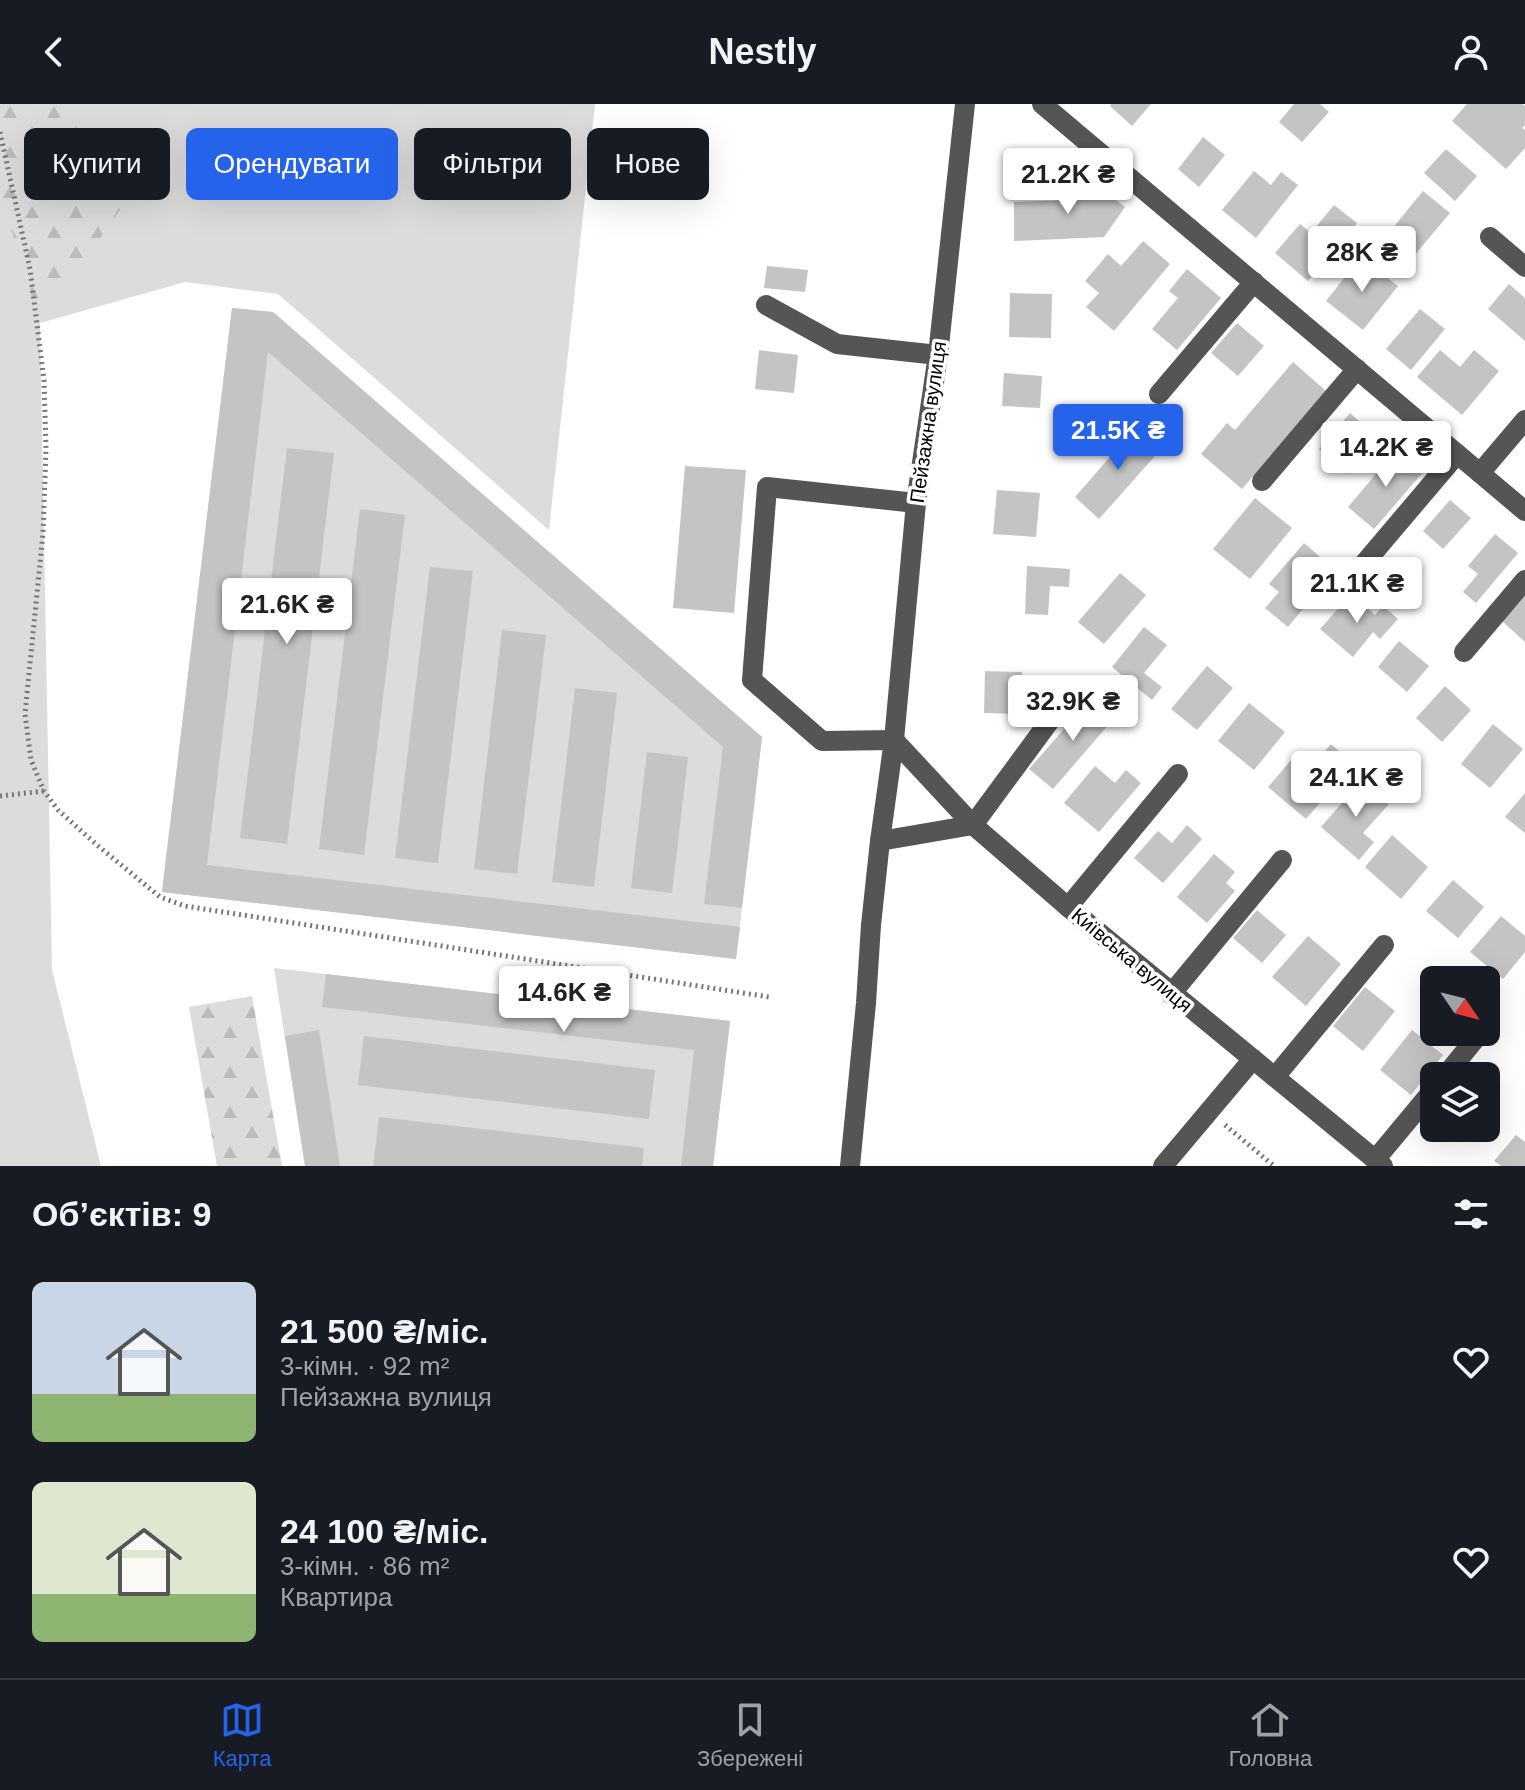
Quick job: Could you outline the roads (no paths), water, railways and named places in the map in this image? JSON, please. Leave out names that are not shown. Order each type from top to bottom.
[{"type":"street","name":"Пейзажна вулиця","points":[[850,1166],[916,503],[938,355],[965,104]]},
{"type":"street","points":[[1054,108],[1525,511]]},
{"type":"street","points":[[1490,237],[1525,267]]},
{"type":"street","points":[[1159,394],[1254,282]]},
{"type":"street","points":[[766,305],[837,344],[938,355]]},
{"type":"street","points":[[1262,481],[1357,369]]},
{"type":"street","points":[[1480,473],[1525,420]]},
{"type":"street","points":[[1362,566],[1457,454]]},
{"type":"street","points":[[894,740],[822,741],[752,680],[767,487],[916,503]]},
{"type":"street","points":[[1464,652],[1525,580]]},
{"type":"street","points":[[880,841],[973,825],[1074,688]]},
{"type":"street","name":"Київська вулиця","points":[[894,740],[973,825],[1379,1163]]},
{"type":"street","points":[[1068,907],[1178,774]]},
{"type":"street","points":[[1172,993],[1282,860]]},
{"type":"street","points":[[1275,1077],[1384,945]]},
{"type":"street","points":[[1456,1062],[1470,1046]]},
{"type":"street","points":[[1163,1166],[1253,1059]]},
{"type":"street","points":[[1379,1163],[1420,1108]]}]
